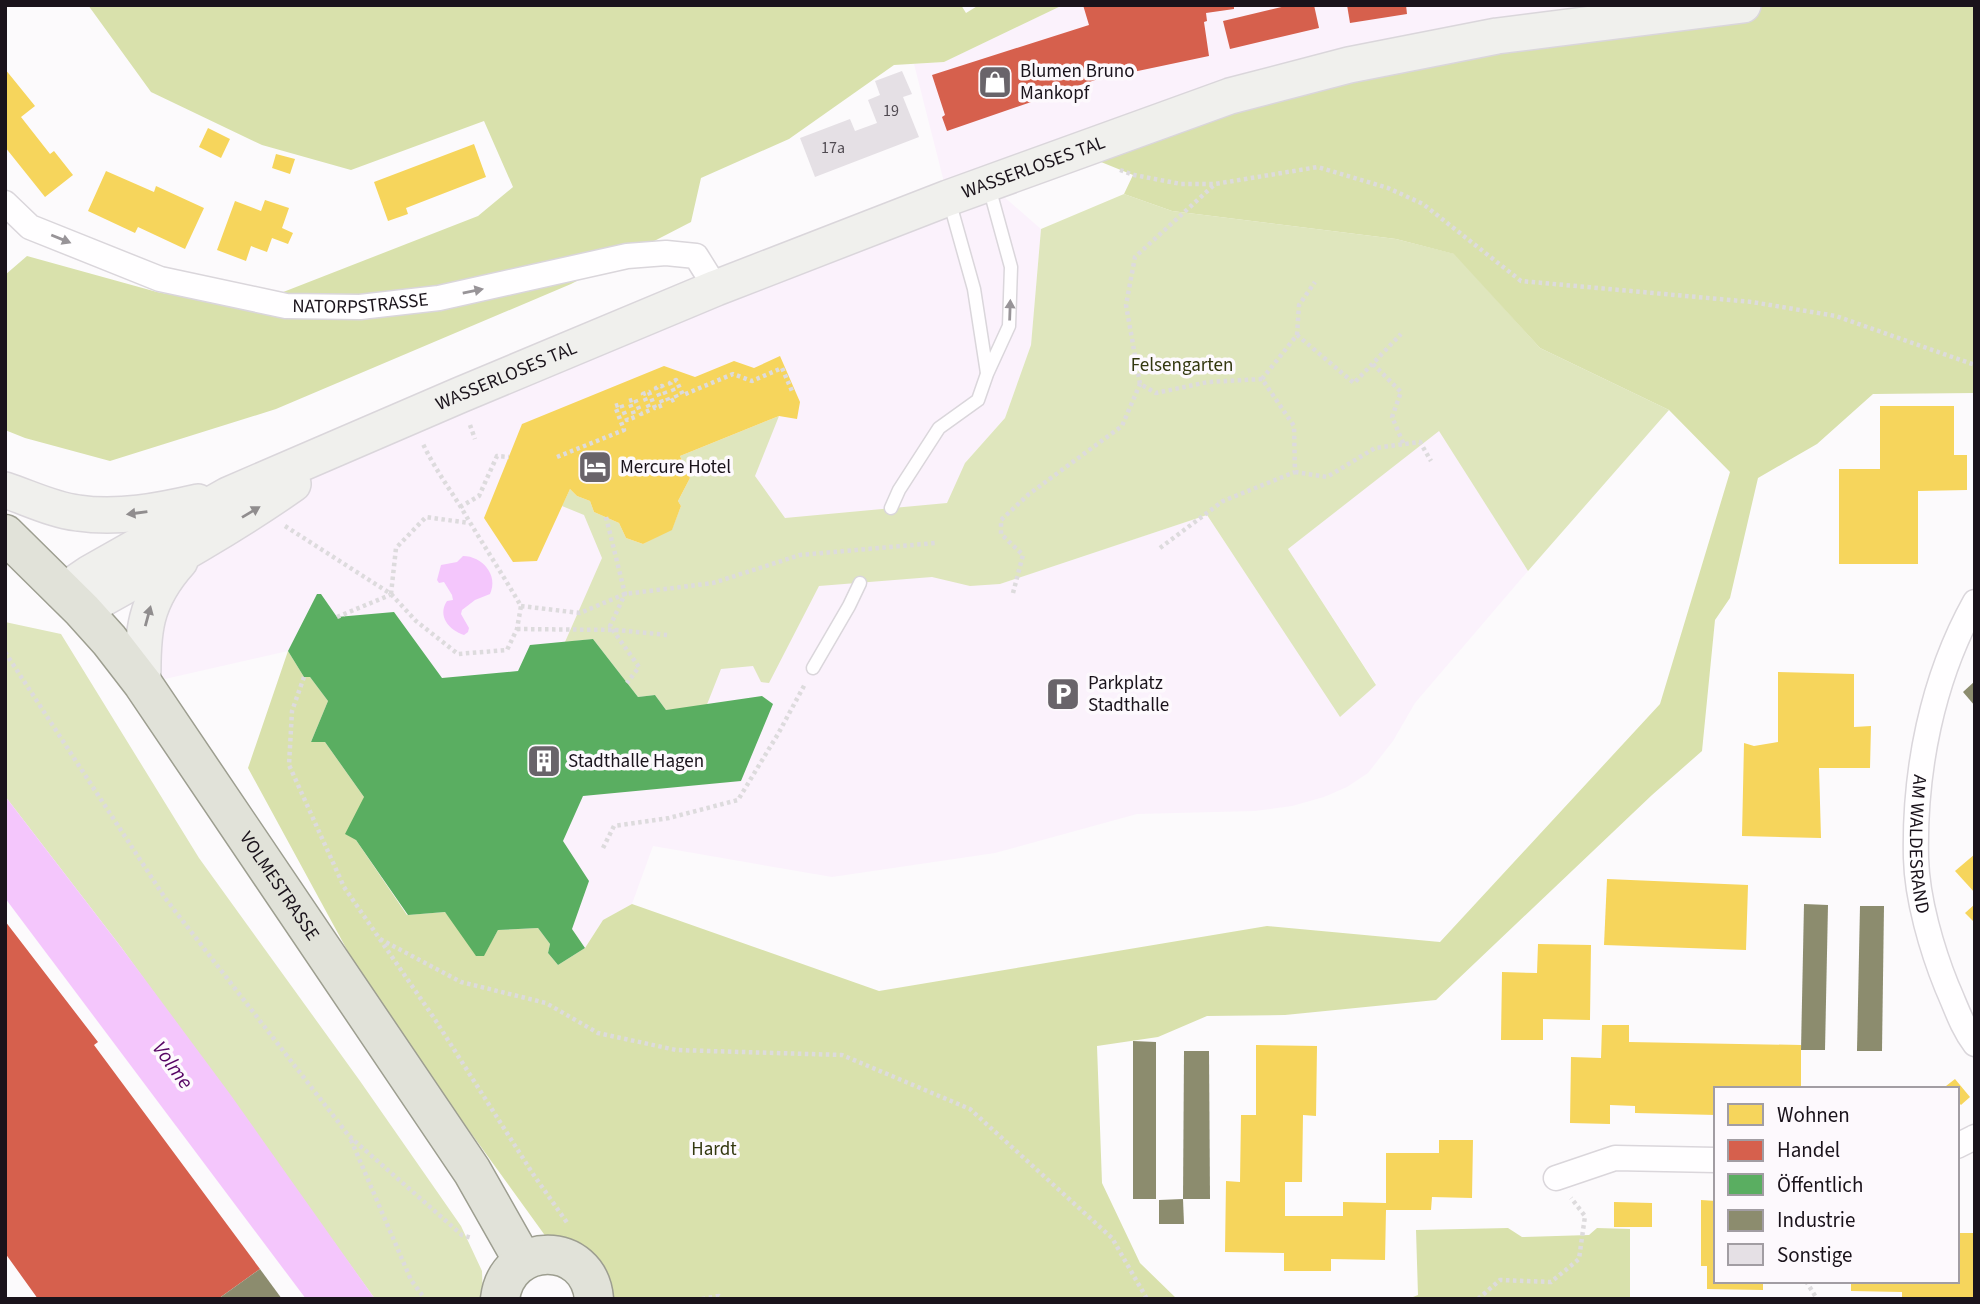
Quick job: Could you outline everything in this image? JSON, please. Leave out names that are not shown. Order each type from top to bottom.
[{"type":"main road","name":"WASSERLOSES TAL","points":[[72,601],[99,568],[243,502],[357,440],[716,288],[1074,151],[1230,96],[1349,65],[1497,36],[1743,5]]},
{"type":"main road","name":"WASSERLOSES TAL","points":[[5,490],[61,510],[118,515],[173,507],[243,502]]},
{"type":"main road","name":"WASSERLOSES TAL","points":[[143,684],[143,643],[149,610],[166,577],[192,548],[243,502]]},
{"type":"main road","name":"VOLMESTRASSE","points":[[5,534],[109,640],[143,684],[472,1171],[523,1261]]},
{"type":"main road","name":"WASSERLOSES TAL","points":[[72,601],[124,588],[192,548]]},
{"type":"main road","points":[[500,1299],[504,1282],[511,1271],[523,1261],[537,1255],[551,1254],[579,1266],[594,1290],[594,1299]]},
{"type":"street","name":"NATORPSTRASSE","points":[[5,203],[30,227],[160,279],[286,306],[360,307],[439,298],[627,256],[666,253],[696,256],[716,288]]},
{"type":"street","name":"AM WALDESRAND","points":[[1975,602],[1950,657],[1928,732],[1920,773],[1916,859],[1919,888],[1936,958],[1965,1031],[1975,1044]]},
{"type":"street","points":[[1959,1145],[1975,1137]]},
{"type":"street","points":[[1556,1178],[1615,1158],[1714,1160]]},
{"type":"lane","points":[[891,508],[899,490],[939,428],[978,400],[1009,326],[1011,267],[989,184]]},
{"type":"lane","points":[[948,198],[974,289],[987,374]]},
{"type":"lane","points":[[813,668],[860,583]]},
{"type":"path","points":[[1074,151],[1134,176],[1181,184],[1215,184],[1318,167],[1388,188],[1423,204],[1521,281],[1752,302],[1836,316],[1975,365]]},
{"type":"path","points":[[1013,593],[1023,555],[1001,534],[1001,520],[1029,494],[1122,426],[1140,384],[1126,305],[1135,257],[1215,184]]},
{"type":"path","points":[[1140,384],[1156,393],[1208,382],[1262,379],[1297,335],[1299,306],[1315,282]]},
{"type":"path","points":[[1297,335],[1354,383],[1401,334]]},
{"type":"path","points":[[1373,364],[1401,393],[1392,416],[1404,445]]},
{"type":"path","points":[[557,457],[625,430],[615,406],[621,404],[627,420],[635,416],[629,401],[635,399],[641,414],[650,410],[643,394],[649,391],[655,408],[663,405],[656,388],[662,386],[669,402],[677,398],[670,383],[676,380],[683,395],[733,374],[752,381],[782,368],[792,391]]},
{"type":"path","points":[[1262,379],[1294,426],[1295,472]]},
{"type":"path","points":[[243,502],[391,594],[416,621],[458,654],[507,650],[517,629],[521,606],[430,459],[411,418]]},
{"type":"path","points":[[1160,548],[1223,501],[1295,472],[1327,477],[1376,448],[1420,442],[1431,461]]},
{"type":"path","points":[[460,507],[480,496],[497,456],[509,457]]},
{"type":"path","points":[[391,594],[396,548],[426,517],[469,523]]},
{"type":"path","points":[[606,517],[625,594],[610,626],[639,667],[627,683]]},
{"type":"path","points":[[521,606],[580,613],[625,594],[713,583],[800,555],[935,543]]},
{"type":"path","points":[[337,617],[391,594]]},
{"type":"path","points":[[517,629],[617,630],[667,635]]},
{"type":"path","points":[[5,652],[165,898],[349,1136],[462,1235],[474,1238]]},
{"type":"path","points":[[603,848],[614,826],[670,818],[738,800],[778,734],[813,668]]},
{"type":"path","points":[[304,677],[292,711],[289,765],[344,887],[434,1018],[533,1174],[573,1231]]},
{"type":"path","points":[[380,939],[461,982],[546,1003],[598,1032],[676,1050],[842,1055],[970,1109],[1112,1238],[1147,1299]]},
{"type":"path","points":[[349,1136],[411,1280],[425,1299]]},
{"type":"path","points":[[1478,1299],[1500,1280],[1551,1282],[1578,1259],[1585,1216],[1556,1178]]},
{"type":"path","points":[[1807,1283],[1817,1299]]},
{"type":"path","points":[[702,1299],[719,1296],[722,1299]]},
{"type":"shaded area","points":[[1063,5],[1745,5],[989,184],[1041,229],[1031,345],[1005,418],[965,463],[1000,584],[1207,515],[1340,716],[1376,684],[1288,549],[1439,430],[1528,571],[1415,703],[1393,741],[1368,773],[1347,787],[1324,797],[1292,806],[1255,811],[1137,814],[995,853],[832,877],[653,846],[632,904],[603,920],[585,948],[558,965],[548,953],[476,956],[445,912],[408,915],[356,840],[311,742],[304,677],[288,651],[143,684],[166,577],[357,440],[948,198],[914,64],[944,62]]},
{"type":"green space","points":[[88,5],[961,5],[966,13],[979,5],[1063,5],[944,62],[894,65],[789,139],[701,178],[691,222],[571,284],[276,409],[110,461],[5,430],[5,275],[27,256],[157,292],[223,304],[273,296],[478,216],[513,187],[484,121],[351,170],[262,145],[151,92]]},
{"type":"green space","name":"Hardt","points":[[1743,5],[1975,5],[1975,393],[1873,394],[1817,444],[1758,478],[1730,598],[1715,620],[1702,751],[1436,1000],[1285,1015],[1207,1016],[1158,1037],[1097,1046],[1102,1183],[1140,1263],[1177,1299],[604,1299],[549,1241],[434,1082],[352,959],[248,768],[288,651],[304,677],[310,677],[328,701],[311,742],[325,742],[364,797],[356,840],[407,915],[445,912],[484,955],[498,930],[538,928],[550,944],[548,953],[558,965],[585,948],[603,920],[632,904],[879,991],[1267,926],[1440,942],[1660,704],[1730,472],[1669,410],[1540,348],[1454,254],[1396,239],[1172,211],[1124,194],[1133,175],[1074,151],[1230,96]]},
{"type":"green space","name":"Felsengarten","points":[[1124,194],[1172,211],[1396,239],[1455,254],[1540,348],[1669,410],[1528,571],[1439,431],[1288,549],[1376,685],[1340,717],[1207,515],[1000,584],[970,586],[932,577],[819,586],[769,683],[761,682],[753,666],[721,669],[706,707],[666,710],[655,695],[638,697],[593,639],[565,642],[602,558],[584,515],[562,506],[570,489],[577,496],[590,501],[594,512],[619,523],[626,538],[643,544],[672,529],[681,506],[678,501],[690,478],[680,456],[779,416],[755,476],[785,518],[947,503],[965,463],[1005,418],[1031,345],[1041,229]]},
{"type":"green space","points":[[5,622],[61,634],[199,858],[461,1226],[482,1271],[483,1299],[375,1299],[121,947],[5,796]]},
{"type":"green space","points":[[1508,1228],[1522,1237],[1589,1235],[1597,1228],[1630,1229],[1630,1299],[1408,1299],[1418,1295],[1416,1230]]},
{"type":"water","points":[[463,556],[482,563],[492,580],[490,594],[475,600],[462,610],[461,614],[469,628],[464,635],[446,622],[444,607],[447,601],[453,600],[452,595],[444,582],[439,583],[437,580],[441,565],[457,562]]},
{"type":"water","name":"Volme","points":[[5,796],[230,1094],[375,1299],[306,1299],[5,898]]},
{"type":"building: Wohnen","points":[[5,69],[35,106],[21,117],[50,154],[54,151],[73,175],[45,197],[5,147]]},
{"type":"building: Wohnen","points":[[208,128],[230,139],[221,158],[199,147]]},
{"type":"building: Wohnen","points":[[474,144],[486,177],[406,208],[408,214],[388,221],[374,182]]},
{"type":"building: Wohnen","points":[[276,154],[295,159],[290,174],[272,168]]},
{"type":"building: Wohnen","points":[[106,171],[154,192],[156,186],[204,208],[185,249],[138,227],[135,233],[88,211]]},
{"type":"building: Wohnen","points":[[265,200],[289,208],[282,228],[293,233],[288,244],[272,238],[267,252],[251,246],[246,261],[217,250],[235,201],[261,211]]},
{"type":"building: Wohnen","name":"Mercure Hotel","points":[[780,356],[800,402],[797,419],[779,416],[680,456],[690,478],[678,501],[681,506],[672,530],[643,544],[626,538],[619,523],[594,512],[590,501],[577,496],[570,489],[537,561],[513,562],[484,518],[522,424],[664,366],[695,377],[734,361],[754,368]]},
{"type":"building: Wohnen","points":[[1880,406],[1954,406],[1954,455],[1967,455],[1967,490],[1918,491],[1918,564],[1839,564],[1839,469],[1880,469]]},
{"type":"building: Wohnen","points":[[1778,672],[1854,674],[1854,727],[1871,726],[1870,768],[1819,768],[1821,838],[1742,836],[1744,743],[1754,746],[1778,742]]},
{"type":"building: Wohnen","points":[[1975,854],[1975,893],[1955,871]]},
{"type":"building: Wohnen","points":[[1607,879],[1748,885],[1746,950],[1604,945]]},
{"type":"building: Wohnen","points":[[1975,904],[1975,923],[1965,913]]},
{"type":"building: Wohnen","points":[[1538,944],[1591,945],[1590,1020],[1543,1019],[1543,1040],[1501,1040],[1502,972],[1537,973]]},
{"type":"building: Wohnen","points":[[1602,1025],[1629,1025],[1629,1042],[1801,1045],[1801,1087],[1714,1087],[1714,1115],[1635,1113],[1635,1106],[1610,1105],[1610,1124],[1570,1123],[1571,1057],[1601,1058]]},
{"type":"building: Wohnen","points":[[1256,1045],[1317,1046],[1316,1116],[1303,1115],[1302,1182],[1285,1182],[1285,1216],[1343,1216],[1343,1202],[1386,1203],[1386,1153],[1439,1153],[1439,1140],[1473,1140],[1472,1198],[1432,1197],[1431,1210],[1386,1210],[1385,1260],[1331,1259],[1331,1271],[1284,1271],[1284,1253],[1225,1252],[1226,1181],[1240,1182],[1241,1115],[1256,1115]]},
{"type":"building: Wohnen","points":[[1955,1079],[1970,1097],[1961,1105],[1959,1087],[1946,1086]]},
{"type":"building: Wohnen","points":[[1701,1200],[1714,1201],[1714,1283],[1763,1283],[1763,1290],[1707,1289],[1707,1266],[1701,1266]]},
{"type":"building: Wohnen","points":[[1614,1202],[1652,1203],[1652,1227],[1614,1227]]},
{"type":"building: Wohnen","points":[[1959,1233],[1975,1233],[1975,1299],[1902,1299],[1902,1292],[1851,1291],[1851,1283],[1959,1283]]},
{"type":"building: Handel","points":[[1083,5],[1234,5],[1234,9],[1206,13],[1207,21],[1204,22],[1209,56],[1095,80],[947,131],[942,117],[945,115],[932,75],[1089,25]]},
{"type":"building: Handel","points":[[1290,5],[1314,5],[1319,28],[1230,49],[1223,21]]},
{"type":"building: Handel","points":[[1347,5],[1406,5],[1407,14],[1350,23]]},
{"type":"building: Handel","points":[[5,921],[98,1042],[94,1045],[260,1269],[218,1299],[38,1299],[5,1253]]},
{"type":"building: Öffentlich","name":"Stadthalle Hagen","points":[[317,594],[321,594],[337,617],[394,612],[442,678],[518,671],[530,645],[593,639],[638,697],[655,695],[666,710],[762,696],[773,704],[741,781],[583,796],[563,841],[589,881],[572,929],[585,948],[558,965],[548,953],[550,944],[538,928],[498,930],[484,956],[476,956],[445,912],[408,915],[356,840],[345,834],[364,797],[325,742],[311,742],[328,701],[310,677],[304,677],[288,651]]},
{"type":"building: Industrie","points":[[1975,681],[1975,706],[1963,692]]},
{"type":"building: Industrie","points":[[1804,904],[1828,905],[1825,1050],[1801,1050]]},
{"type":"building: Industrie","points":[[1860,906],[1884,906],[1882,1051],[1857,1051]]},
{"type":"building: Industrie","points":[[1133,1041],[1156,1042],[1156,1199],[1133,1199]]},
{"type":"building: Industrie","points":[[1184,1051],[1209,1051],[1210,1199],[1183,1199]]},
{"type":"building: Industrie","points":[[1183,1199],[1184,1224],[1159,1224],[1159,1200]]},
{"type":"building: Industrie","points":[[260,1269],[282,1299],[218,1299]]},
{"type":"building: Sonstige","points":[[902,71],[912,94],[903,97],[919,137],[815,177],[800,138],[850,119],[855,131],[877,123],[868,100],[880,95],[875,81]]},
{"type":"place","name":"Blumen Bruno Mankopf","points":[[995,82]]},
{"type":"place","name":"Mercure Hotel","points":[[595,467]]},
{"type":"place","name":"Parkplatz Stadthalle","points":[[1063,694]]},
{"type":"place","name":"Stadthalle Hagen","points":[[544,761]]}]
